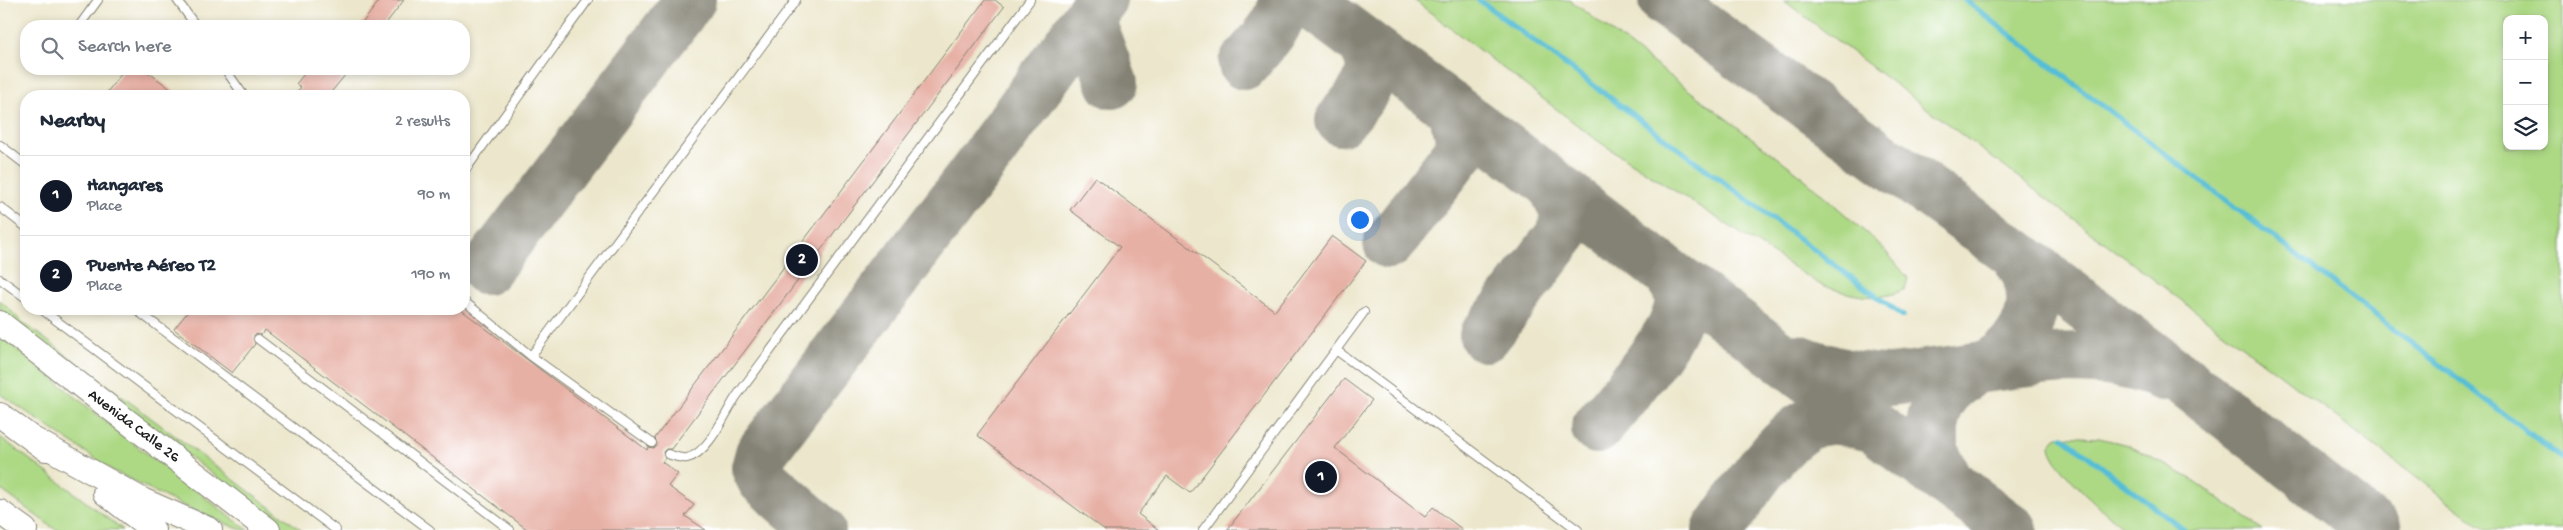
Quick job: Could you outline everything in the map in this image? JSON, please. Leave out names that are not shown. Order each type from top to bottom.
[{"type":"main road","name":"Avenida Calle 26","points":[[0,323],[268,530]]},
{"type":"main road","points":[[0,415],[153,530]]},
{"type":"main road","points":[[33,439],[144,501],[210,530]]},
{"type":"main road","points":[[0,512],[25,530]]},
{"type":"lane","points":[[83,20],[98,0]]},
{"type":"lane","points":[[177,0],[192,20]]},
{"type":"lane","points":[[470,164],[588,0]]},
{"type":"lane","points":[[531,356],[796,0]]},
{"type":"lane","points":[[668,454],[685,459],[696,455],[708,442],[736,397],[1030,0]]},
{"type":"lane","points":[[229,75],[240,90]]},
{"type":"lane","points":[[0,145],[20,160]]},
{"type":"lane","points":[[0,207],[20,222]]},
{"type":"lane","points":[[0,278],[20,293]]},
{"type":"lane","points":[[470,306],[531,356],[652,442]]},
{"type":"lane","points":[[1203,530],[1364,312]]},
{"type":"lane","points":[[49,315],[336,530]]},
{"type":"lane","points":[[143,315],[430,530]]},
{"type":"lane","points":[[258,339],[508,529]]},
{"type":"lane","points":[[1336,350],[1578,530]]},
{"type":"green space","points":[[1414,0],[1570,0],[1798,173],[1882,247],[1908,278],[1905,289],[1894,294],[1873,297],[1851,294],[1819,284],[1598,141]]},
{"type":"green space","points":[[1783,0],[2563,0],[2563,530],[2486,530]]},
{"type":"green space","points":[[0,300],[21,321],[301,530],[286,530],[17,326],[0,310]]},
{"type":"green space","points":[[0,336],[135,445],[248,530],[241,530],[173,501],[112,470],[0,394]]},
{"type":"green space","points":[[2062,436],[2099,438],[2128,445],[2195,481],[2263,530],[2125,530],[2081,490],[2059,465],[2052,454],[2050,445],[2056,438]]},
{"type":"green space","points":[[0,437],[123,530],[56,530],[0,489]]},
{"type":"building","points":[[380,0],[404,0],[389,20],[365,20]]},
{"type":"building","points":[[985,0],[995,0],[1004,7],[671,449],[666,449],[663,452],[665,458],[662,462],[678,474],[668,486],[694,505],[685,516],[706,530],[528,530],[265,330],[261,335],[254,335],[255,344],[232,373],[174,329],[185,315],[468,315],[647,450],[648,447],[654,448],[657,444],[655,438]]},
{"type":"building","points":[[120,75],[152,75],[172,90],[109,90]]},
{"type":"building","points":[[303,75],[345,75],[333,90],[299,90],[301,87],[296,84]]},
{"type":"building","points":[[1095,177],[1275,311],[1332,236],[1366,261],[1190,493],[1167,476],[1138,514],[1159,530],[1105,530],[977,435],[1120,247],[1070,210]]},
{"type":"building","points":[[1344,379],[1372,400],[1335,448],[1425,517],[1433,507],[1463,530],[1227,530]]},
{"type":"waterway","points":[[1479,0],[1903,316]]},
{"type":"waterway","points":[[1965,0],[2563,459]]},
{"type":"waterway","points":[[2063,437],[2184,530]]},
{"type":"taxiway","points":[[486,269],[690,0]]},
{"type":"taxiway","points":[[820,530],[763,480],[757,468],[761,453],[976,171],[1101,0]]},
{"type":"taxiway","points":[[1244,64],[1275,26],[1283,9],[1284,0]]},
{"type":"taxiway","points":[[1306,0],[2012,530]]},
{"type":"taxiway","points":[[1664,0],[2014,253],[2195,389],[2376,530]]},
{"type":"taxiway","points":[[1088,18],[1112,83]]},
{"type":"taxiway","points":[[1341,120],[1367,85],[1370,76],[1371,66],[1364,45]]},
{"type":"taxiway","points":[[1389,243],[1461,150],[1460,130],[1451,107]]},
{"type":"taxiway","points":[[1485,336],[1565,230],[1566,212],[1553,185]]},
{"type":"taxiway","points":[[1987,366],[1999,358],[2018,339],[2030,317],[2032,290],[2027,273],[2014,253]]},
{"type":"taxiway","points":[[1597,428],[1634,383],[1661,346],[1672,327],[1678,311],[1680,297],[1677,287],[1668,273]]},
{"type":"taxiway","points":[[1798,360],[1841,374],[1887,380],[2019,362],[2078,358],[2107,360],[2135,365],[2163,375]]},
{"type":"taxiway","points":[[1947,481],[1933,452],[1933,419],[1937,404],[1947,390],[1972,369]]},
{"type":"taxiway","points":[[1718,530],[1778,449],[1807,425],[1822,420],[1834,419],[1871,426]]},
{"type":"place","name":"Puente Aéreo T2","points":[[802,260]]},
{"type":"place","name":"Hangares","points":[[1321,477]]}]
